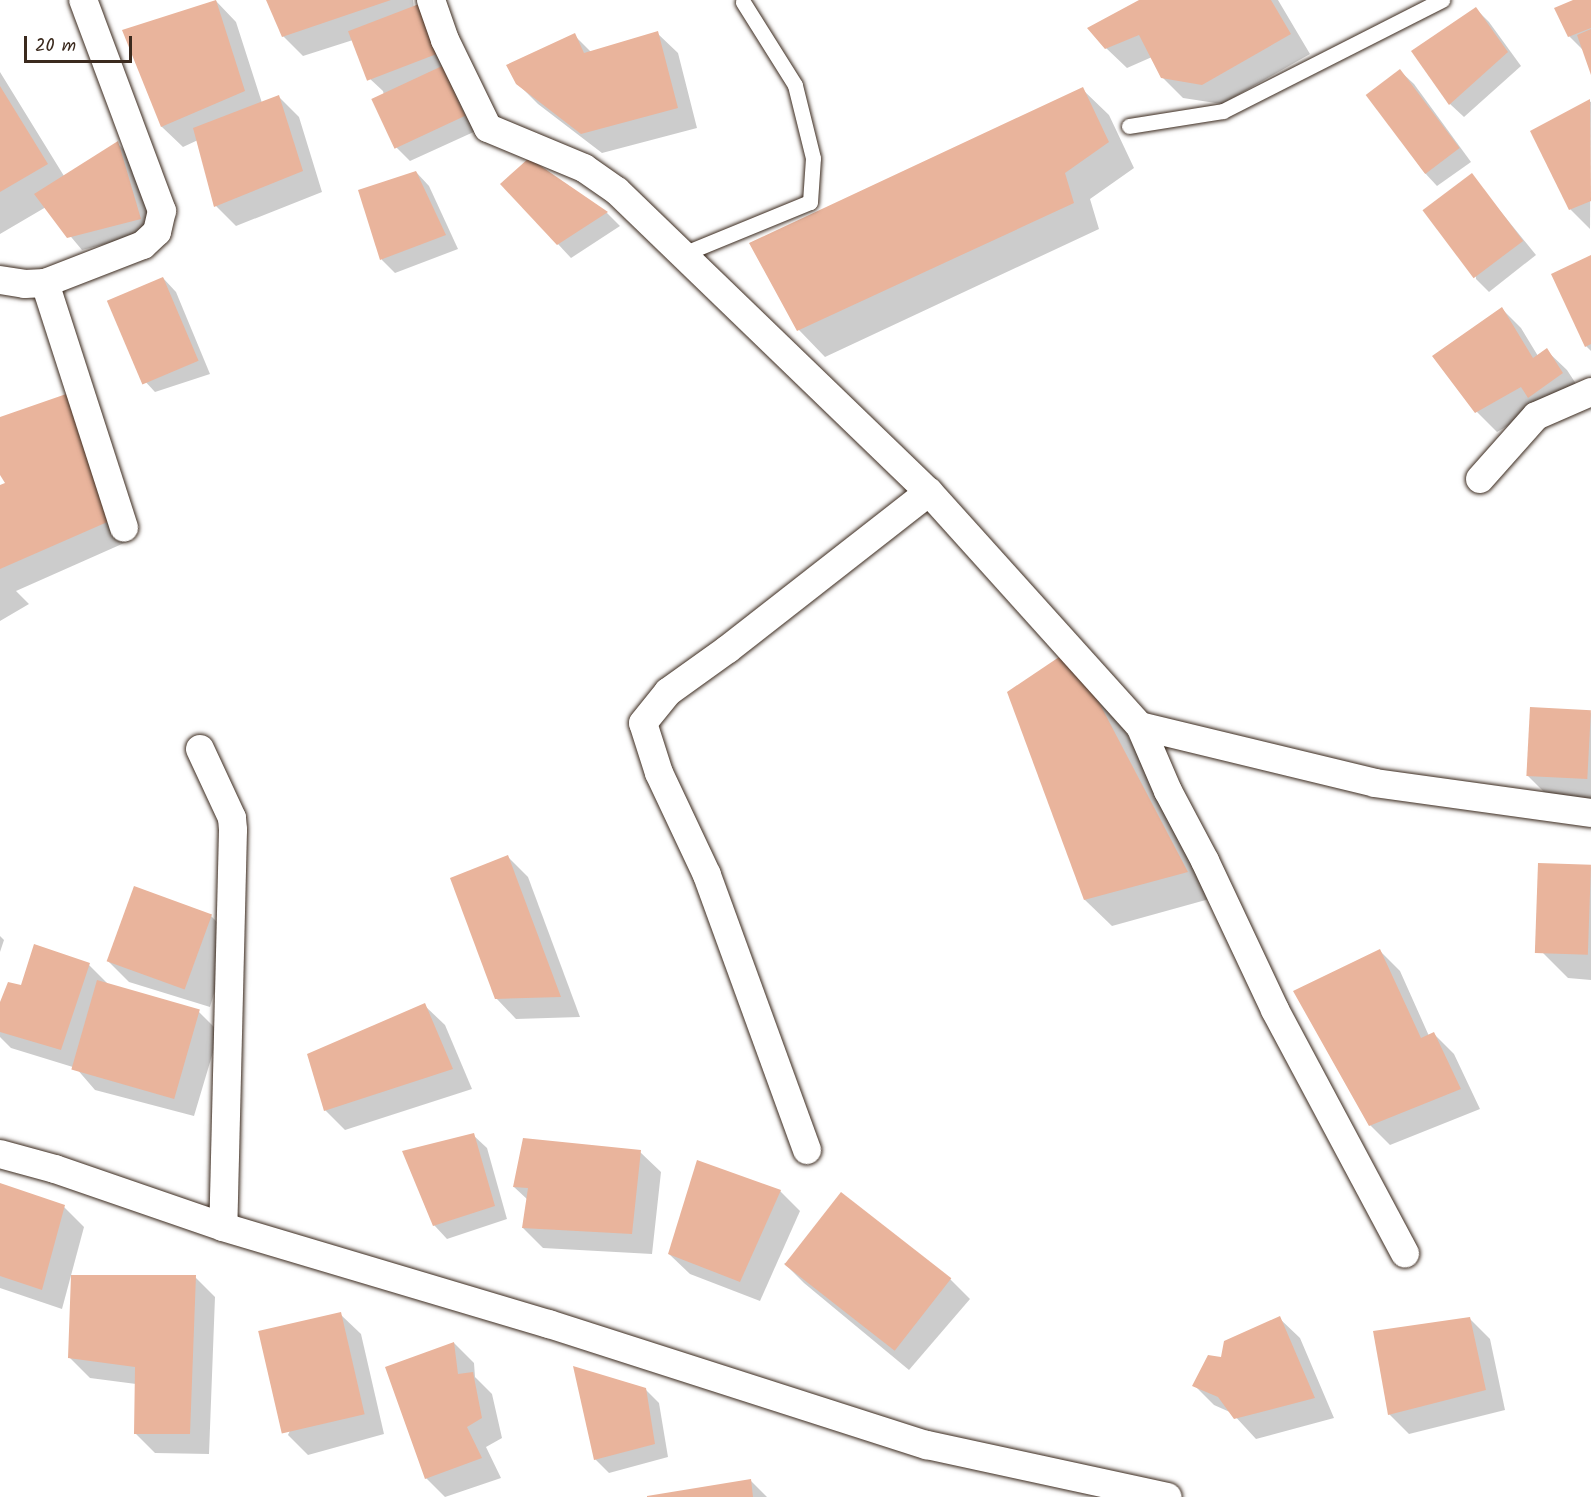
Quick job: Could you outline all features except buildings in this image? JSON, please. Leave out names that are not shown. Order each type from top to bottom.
[{"type":"street","points":[[0,280],[25,284],[45,283],[143,245],[157,232],[162,210],[83,0]]},
{"type":"street","points":[[431,0],[445,40],[488,128],[584,168],[617,191],[929,492],[1140,726],[1168,791],[1205,861],[1275,1010],[1405,1252]]},
{"type":"street","points":[[45,283],[124,528]]},
{"type":"street","points":[[1480,479],[1536,416],[1591,392]]},
{"type":"street","points":[[807,1150],[707,875],[659,773],[643,723],[668,692],[728,649],[929,492]]},
{"type":"street","points":[[1140,726],[1375,783],[1591,813]]},
{"type":"street","points":[[200,750],[232,818],[233,831],[223,1227]]},
{"type":"street","points":[[0,1154],[55,1169],[223,1227],[549,1324],[927,1445],[1167,1497]]},
{"type":"lane","points":[[1129,126],[1223,111],[1442,0]]},
{"type":"lane","points":[[682,254],[810,202],[813,158],[795,85],[743,2]]}]
